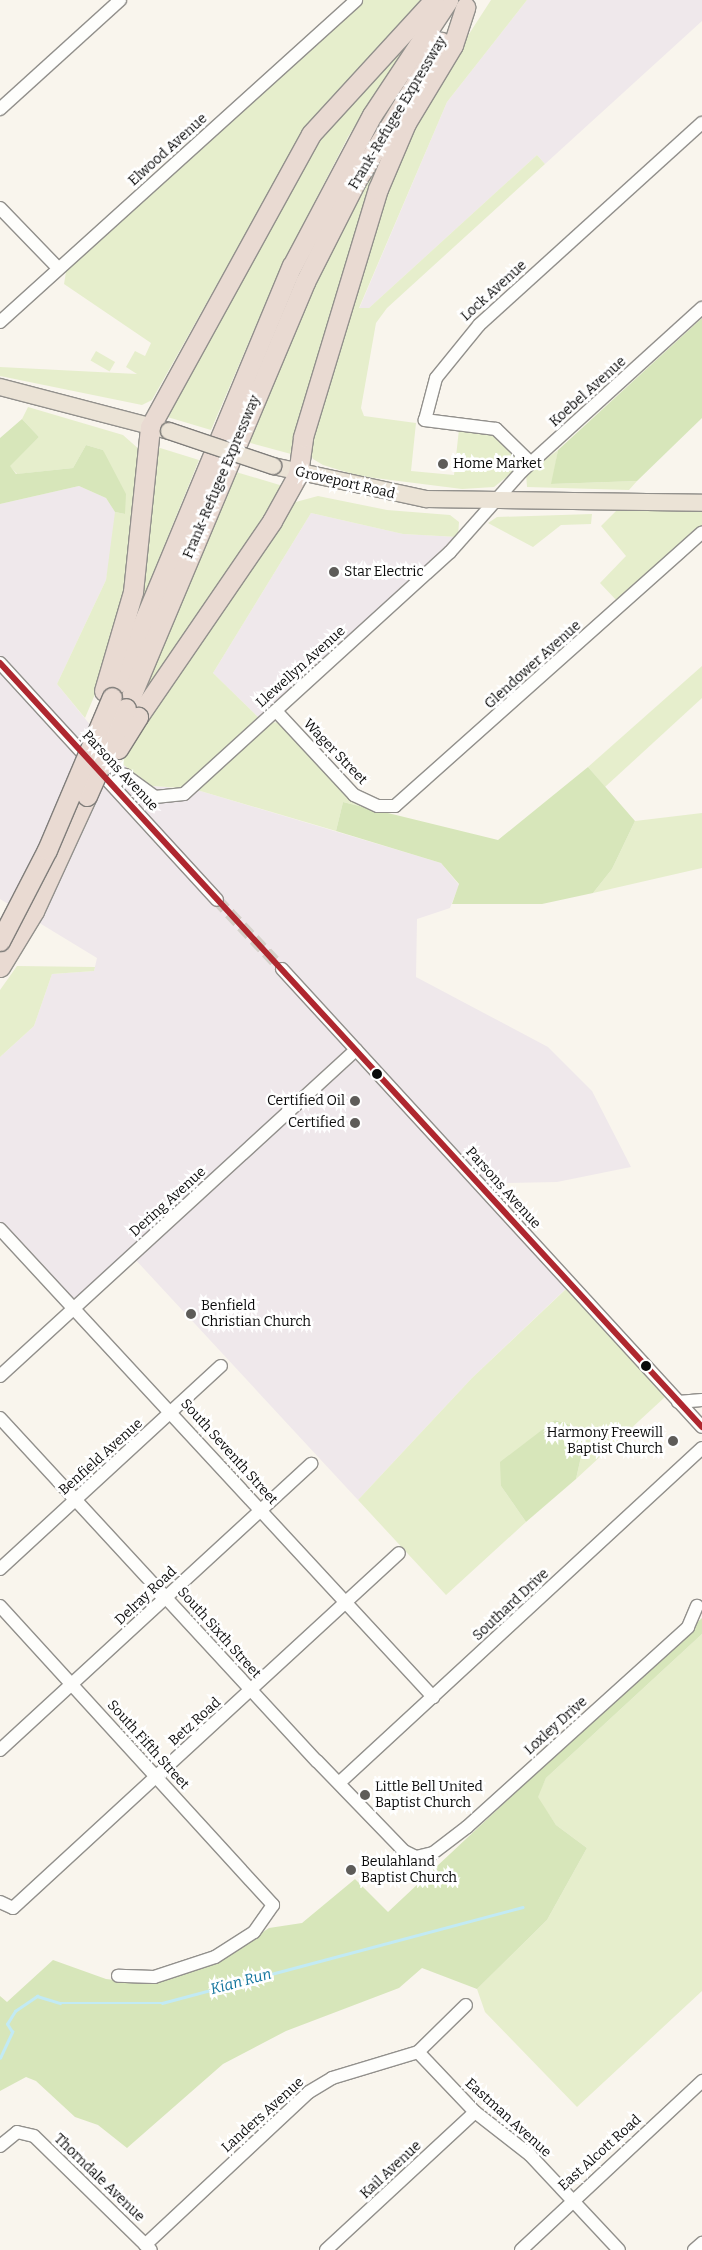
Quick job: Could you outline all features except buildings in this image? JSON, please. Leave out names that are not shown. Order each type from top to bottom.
[{"type":"highway","points":[[120,703],[150,427],[311,134],[434,0]]},
{"type":"highway","points":[[120,703],[272,521],[298,474],[306,428],[381,181],[406,123],[453,45],[461,2]]},
{"type":"highway","name":"Frank-Refugee Expressway","points":[[0,967],[34,911],[87,796],[120,703],[296,257],[372,115],[461,2]]},
{"type":"highway","name":"Frank-Refugee Expressway","points":[[0,941],[120,703]]},
{"type":"main road","name":"Groveport Road","points":[[0,387],[169,431],[298,474],[426,500],[702,503]]},
{"type":"street","points":[[0,109],[120,0]]},
{"type":"street","name":"Elwood Avenue","points":[[0,322],[356,0]]},
{"type":"street","name":"Lock Avenue","points":[[531,463],[496,428],[425,420],[436,378],[479,325],[702,123]]},
{"type":"street","points":[[0,208],[58,268]]},
{"type":"street","name":"Koebel Avenue","points":[[497,501],[531,463],[702,308]]},
{"type":"street","name":"Llewellyn Avenue","points":[[113,785],[125,774],[155,797],[184,794],[450,552],[497,501]]},
{"type":"street","name":"Glendower Avenue","points":[[378,806],[396,806],[410,797],[702,532]]},
{"type":"street","name":"Parsons Avenue","points":[[0,663],[217,900]]},
{"type":"street","name":"Wager Street","points":[[276,711],[343,786],[378,806]]},
{"type":"street","name":"Parsons Avenue","points":[[282,970],[702,1427]]},
{"type":"street","name":"Dering Avenue","points":[[0,1376],[356,1050]]},
{"type":"street","name":"South Seventh Street","points":[[0,1229],[75,1307],[433,1697]]},
{"type":"street","name":"Benfield Avenue","points":[[0,1569],[222,1366]]},
{"type":"street","points":[[678,1402],[702,1400]]},
{"type":"street","name":"South Sixth Street","points":[[0,1418],[251,1691],[404,1851],[422,1858]]},
{"type":"street","name":"Southard Drive","points":[[339,1783],[702,1448]]},
{"type":"street","name":"Delray Road","points":[[0,1750],[312,1464]]},
{"type":"street","name":"Betz Road","points":[[4,1906],[156,1778],[399,1553]]},
{"type":"street","name":"South Fifth Street","points":[[0,1606],[273,1905],[254,1932],[215,1957],[154,1977],[118,1976]]},
{"type":"street","name":"Loxley Drive","points":[[422,1858],[467,1827],[688,1626],[698,1606]]},
{"type":"street","name":"Landers Avenue","points":[[148,2247],[324,2081],[418,2052],[466,2005]]},
{"type":"street","name":"Eastman Avenue","points":[[418,2052],[475,2112],[514,2140],[619,2250]]},
{"type":"street","name":"East Alcott Road","points":[[521,2250],[571,2200],[702,2081]]},
{"type":"street","name":"Kail Avenue","points":[[326,2250],[475,2112]]},
{"type":"street","name":"Thorndale Avenue","points":[[0,2146],[24,2131],[34,2136],[148,2247]]},
{"type":"street","points":[[694,2250],[702,2243]]},
{"type":"shaded area","points":[[527,0],[702,0],[702,21],[545,164],[537,155],[369,308],[359,309],[447,102]]},
{"type":"shaded area","points":[[79,486],[106,498],[115,512],[116,527],[106,580],[57,684],[121,763],[152,786],[197,790],[441,863],[459,885],[450,908],[417,919],[416,977],[548,1047],[592,1091],[631,1167],[557,1182],[505,1183],[495,1191],[575,1280],[472,1378],[358,1500],[133,1257],[76,1308],[0,1227],[0,1057],[34,1026],[52,974],[94,971],[97,958],[0,899],[0,504]]},
{"type":"shaded area","points":[[311,513],[403,534],[458,537],[260,719],[213,673]]},
{"type":"green space","points":[[361,0],[425,0],[323,106],[298,140],[152,400],[142,405],[0,376],[0,367],[137,374],[126,367],[135,351],[145,356],[151,343],[64,284],[67,266]]},
{"type":"green space","points":[[491,0],[527,0],[447,102],[359,308],[369,308],[537,155],[545,164],[387,308],[376,323],[361,408],[364,416],[416,423],[411,471],[454,475],[459,429],[495,434],[519,455],[519,467],[494,487],[462,489],[359,476],[323,465],[313,459],[306,441],[391,168],[427,99]]},
{"type":"green space","points":[[411,38],[348,137],[281,267],[211,430],[164,416],[312,142]]},
{"type":"green space","points":[[397,128],[291,454],[247,442],[309,295]]},
{"type":"green space","points":[[702,318],[702,418],[637,481],[551,484],[558,450]]},
{"type":"green space","points":[[96,351],[115,362],[110,372],[90,361]]},
{"type":"green space","points":[[28,407],[123,435],[141,451],[121,606],[101,680],[85,718],[57,684],[106,580],[115,512],[125,514],[103,450],[86,445],[73,468],[17,474],[9,466],[39,437],[22,419]]},
{"type":"green space","points":[[22,419],[39,437],[10,466],[16,474],[73,468],[86,445],[103,450],[126,494],[125,514],[115,512],[106,498],[79,486],[0,504],[0,438]]},
{"type":"green space","points":[[157,447],[199,460],[132,625]]},
{"type":"green space","points":[[558,450],[552,484],[637,481],[629,490],[527,487],[526,474]]},
{"type":"green space","points":[[236,472],[283,486],[139,706],[136,704]]},
{"type":"green space","points":[[318,496],[387,510],[450,515],[459,522],[458,537],[403,534],[311,513],[213,673],[260,719],[181,788],[152,786],[121,763],[161,692],[292,503]]},
{"type":"green space","points":[[702,510],[702,525],[618,602],[600,583],[626,556],[601,526],[616,511]]},
{"type":"green space","points":[[592,514],[591,524],[561,525],[533,547],[488,523],[497,517]]},
{"type":"green space","points":[[702,666],[702,698],[605,787],[588,767]]},
{"type":"green space","points":[[280,722],[340,789],[364,807],[343,802],[336,831],[197,790],[269,723]]},
{"type":"green space","points":[[588,767],[635,821],[612,869],[593,893],[542,904],[452,904],[459,884],[441,863],[336,831],[343,802],[498,840]]},
{"type":"green space","points":[[702,813],[702,868],[593,893],[612,869],[635,821]]},
{"type":"green space","points":[[17,966],[95,967],[94,971],[52,974],[34,1026],[0,1057],[0,990]]},
{"type":"green space","points":[[566,1289],[665,1397],[576,1479],[585,1439],[577,1427],[555,1420],[501,1486],[526,1522],[446,1595],[358,1500],[472,1378]]},
{"type":"green space","points":[[555,1420],[577,1427],[585,1439],[576,1479],[526,1522],[501,1486],[500,1462]]},
{"type":"green space","points":[[702,1618],[702,1634],[546,1778],[538,1797],[556,1825],[587,1848],[547,1920],[477,1989],[422,1968],[399,1988],[286,2031],[223,2064],[127,2148],[98,2125],[75,2117],[36,2081],[26,2077],[0,2091],[0,1996],[7,2002],[53,1960],[106,1979],[138,1983],[186,1973],[227,1955],[269,1928],[302,1923],[355,1879],[388,1912]]},
{"type":"green space","points":[[702,1634],[702,1991],[577,2107],[485,2012],[477,1989],[547,1920],[587,1848],[556,1825],[537,1797],[546,1778]]},
{"type":"waterway","name":"Kian Run","points":[[0,2058],[12,2032],[7,2024],[15,2011],[37,1996],[60,2003],[162,2003],[522,1907]]},
{"type":"tunnel","points":[[217,900],[282,969]]},
{"type":"transit line","points":[[0,663],[702,1427]]},
{"type":"place","name":"Home Market","points":[[443,464]]},
{"type":"place","name":"Star Electric","points":[[334,572]]},
{"type":"place","name":"Certified Oil","points":[[355,1101]]},
{"type":"place","name":"Certified","points":[[355,1123]]},
{"type":"place","name":"Benfield Christian Church","points":[[191,1314]]},
{"type":"place","name":"Harmony Freewill Baptist Church","points":[[673,1441]]},
{"type":"place","name":"Little Bell United Baptist Church","points":[[365,1795]]},
{"type":"place","name":"Beulahland Baptist Church","points":[[351,1870]]}]
